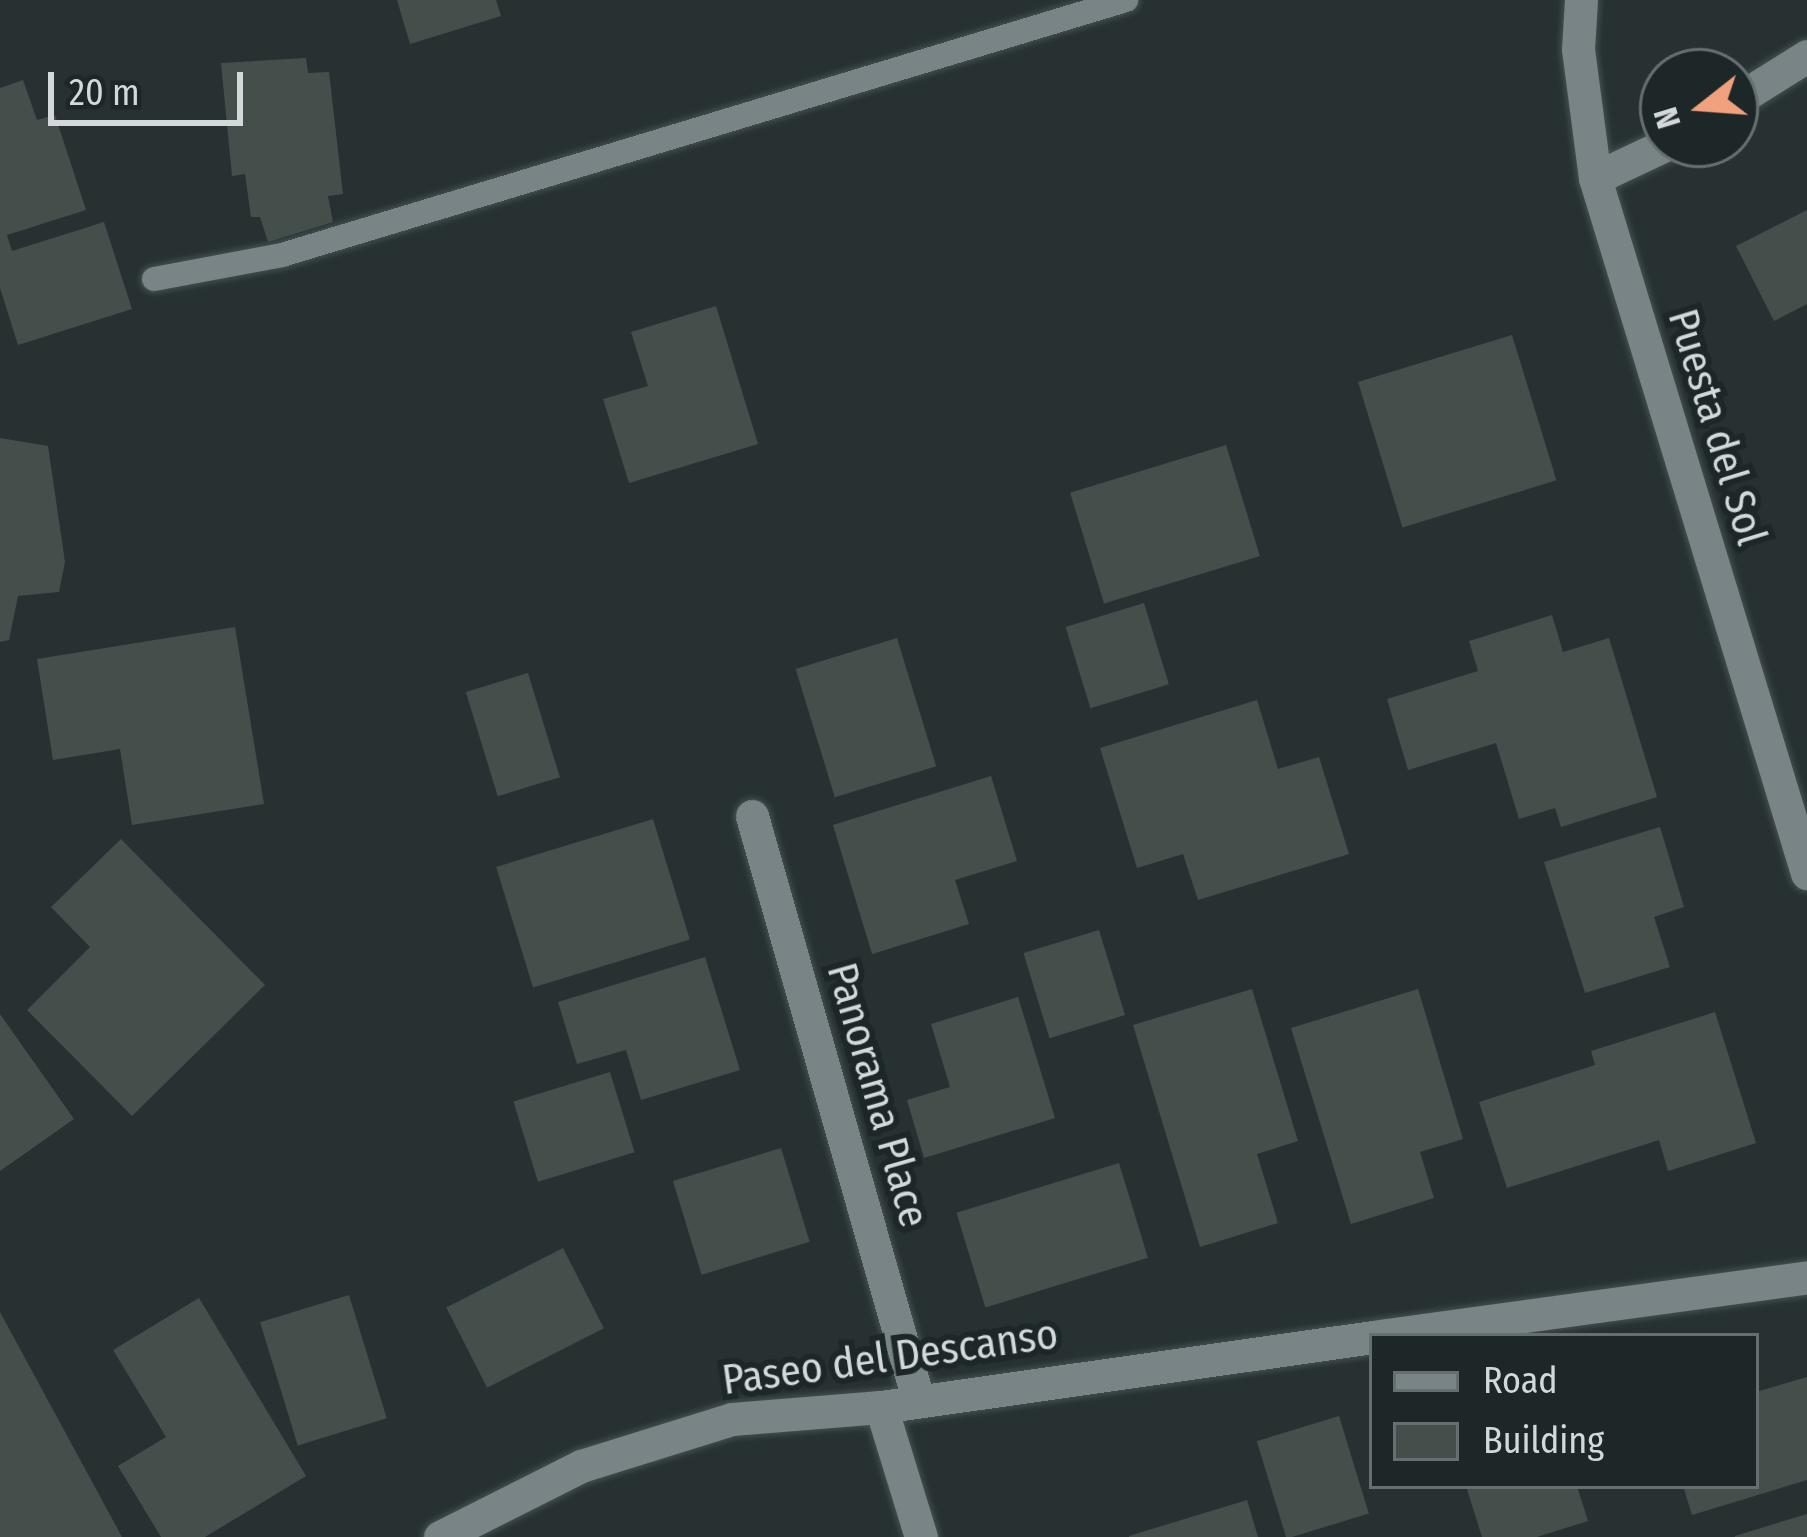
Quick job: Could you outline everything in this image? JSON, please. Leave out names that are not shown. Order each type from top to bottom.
[{"type":"street","name":"Puesta del Sol","points":[[1581,0],[1578,49],[1595,178],[1807,873]]},
{"type":"street","points":[[1759,86],[1807,56]]},
{"type":"street","points":[[1595,178],[1639,157]]},
{"type":"street","name":"Panorama Place","points":[[752,815],[918,1399]]},
{"type":"street","name":"Paseo del Descanso","points":[[1398,1333],[1807,1277]]},
{"type":"street","name":"Paseo del Descanso","points":[[440,1537],[581,1466],[732,1418],[881,1407],[1369,1337]]},
{"type":"street","points":[[881,1407],[921,1537]]},
{"type":"lane","points":[[154,279],[282,255],[1126,0]]},
{"type":"building","points":[[397,0],[496,0],[501,16],[410,44]]},
{"type":"building","points":[[306,58],[308,73],[329,72],[343,194],[328,196],[333,222],[268,242],[260,217],[251,217],[245,174],[232,176],[221,63]]},
{"type":"building","points":[[23,80],[37,120],[55,115],[86,210],[7,235],[12,251],[104,222],[132,309],[18,345],[0,288],[0,88]]},
{"type":"building","points":[[1807,210],[1807,304],[1774,321],[1736,246]]},
{"type":"building","points":[[716,306],[758,444],[629,483],[603,399],[648,386],[631,332]]},
{"type":"building","points":[[1512,335],[1556,480],[1402,527],[1358,382]]},
{"type":"building","points":[[0,438],[48,446],[65,562],[59,592],[18,596],[9,640],[0,642]]},
{"type":"building","points":[[1226,445],[1260,556],[1104,604],[1070,493]]},
{"type":"building","points":[[1144,603],[1169,684],[1090,708],[1066,627]]},
{"type":"building","points":[[1552,615],[1563,652],[1609,638],[1657,797],[1561,827],[1555,808],[1519,819],[1496,743],[1408,770],[1387,699],[1478,671],[1469,641]]},
{"type":"building","points":[[235,627],[264,804],[132,825],[120,749],[53,760],[37,659]]},
{"type":"building","points":[[897,638],[936,766],[835,797],[796,669]]},
{"type":"building","points":[[528,673],[560,777],[498,796],[466,692]]},
{"type":"building","points":[[1257,700],[1278,769],[1319,757],[1349,854],[1198,900],[1183,854],[1137,868],[1100,748]]},
{"type":"building","points":[[991,776],[1017,861],[955,880],[969,924],[872,954],[833,825]]},
{"type":"building","points":[[653,819],[690,939],[533,987],[496,867]]},
{"type":"building","points":[[1660,827],[1684,907],[1654,917],[1670,967],[1585,993],[1544,862]]},
{"type":"building","points":[[121,839],[265,985],[132,1116],[27,1010],[90,947],[51,907]]},
{"type":"building","points":[[1099,930],[1125,1015],[1049,1038],[1023,953]]},
{"type":"building","points":[[705,957],[740,1070],[641,1100],[626,1050],[577,1064],[558,1002]]},
{"type":"building","points":[[1252,989],[1298,1141],[1257,1154],[1278,1223],[1200,1247],[1133,1025]]},
{"type":"building","points":[[1418,989],[1463,1139],[1420,1152],[1434,1198],[1351,1224],[1291,1028]]},
{"type":"building","points":[[1018,997],[1055,1118],[924,1158],[907,1100],[950,1087],[931,1024]]},
{"type":"building","points":[[1715,1012],[1756,1143],[1668,1171],[1659,1140],[1507,1188],[1479,1102],[1595,1065],[1591,1051]]},
{"type":"building","points":[[0,1014],[74,1119],[0,1171]]},
{"type":"building","points":[[610,1072],[635,1152],[538,1182],[513,1102]]},
{"type":"building","points":[[781,1148],[810,1242],[702,1275],[673,1181]]},
{"type":"building","points":[[1119,1163],[1148,1258],[985,1307],[956,1213]]},
{"type":"building","points":[[563,1248],[604,1328],[487,1388],[446,1307]]},
{"type":"building","points":[[349,1295],[387,1418],[298,1446],[260,1322]]},
{"type":"building","points":[[199,1298],[306,1476],[205,1537],[161,1537],[118,1466],[166,1437],[113,1350]]},
{"type":"building","points":[[0,1312],[122,1537],[0,1537]]},
{"type":"building","points":[[1807,1377],[1807,1480],[1692,1515],[1684,1489],[1759,1489],[1759,1391]]},
{"type":"building","points":[[1339,1416],[1369,1514],[1286,1537],[1257,1441]]},
{"type":"building","points":[[1467,1489],[1578,1489],[1588,1521],[1537,1537],[1482,1537]]},
{"type":"building","points":[[1247,1500],[1258,1537],[1129,1537],[1129,1536]]},
{"type":"building","points":[[1807,1514],[1807,1537],[1735,1537],[1735,1536]]}]
